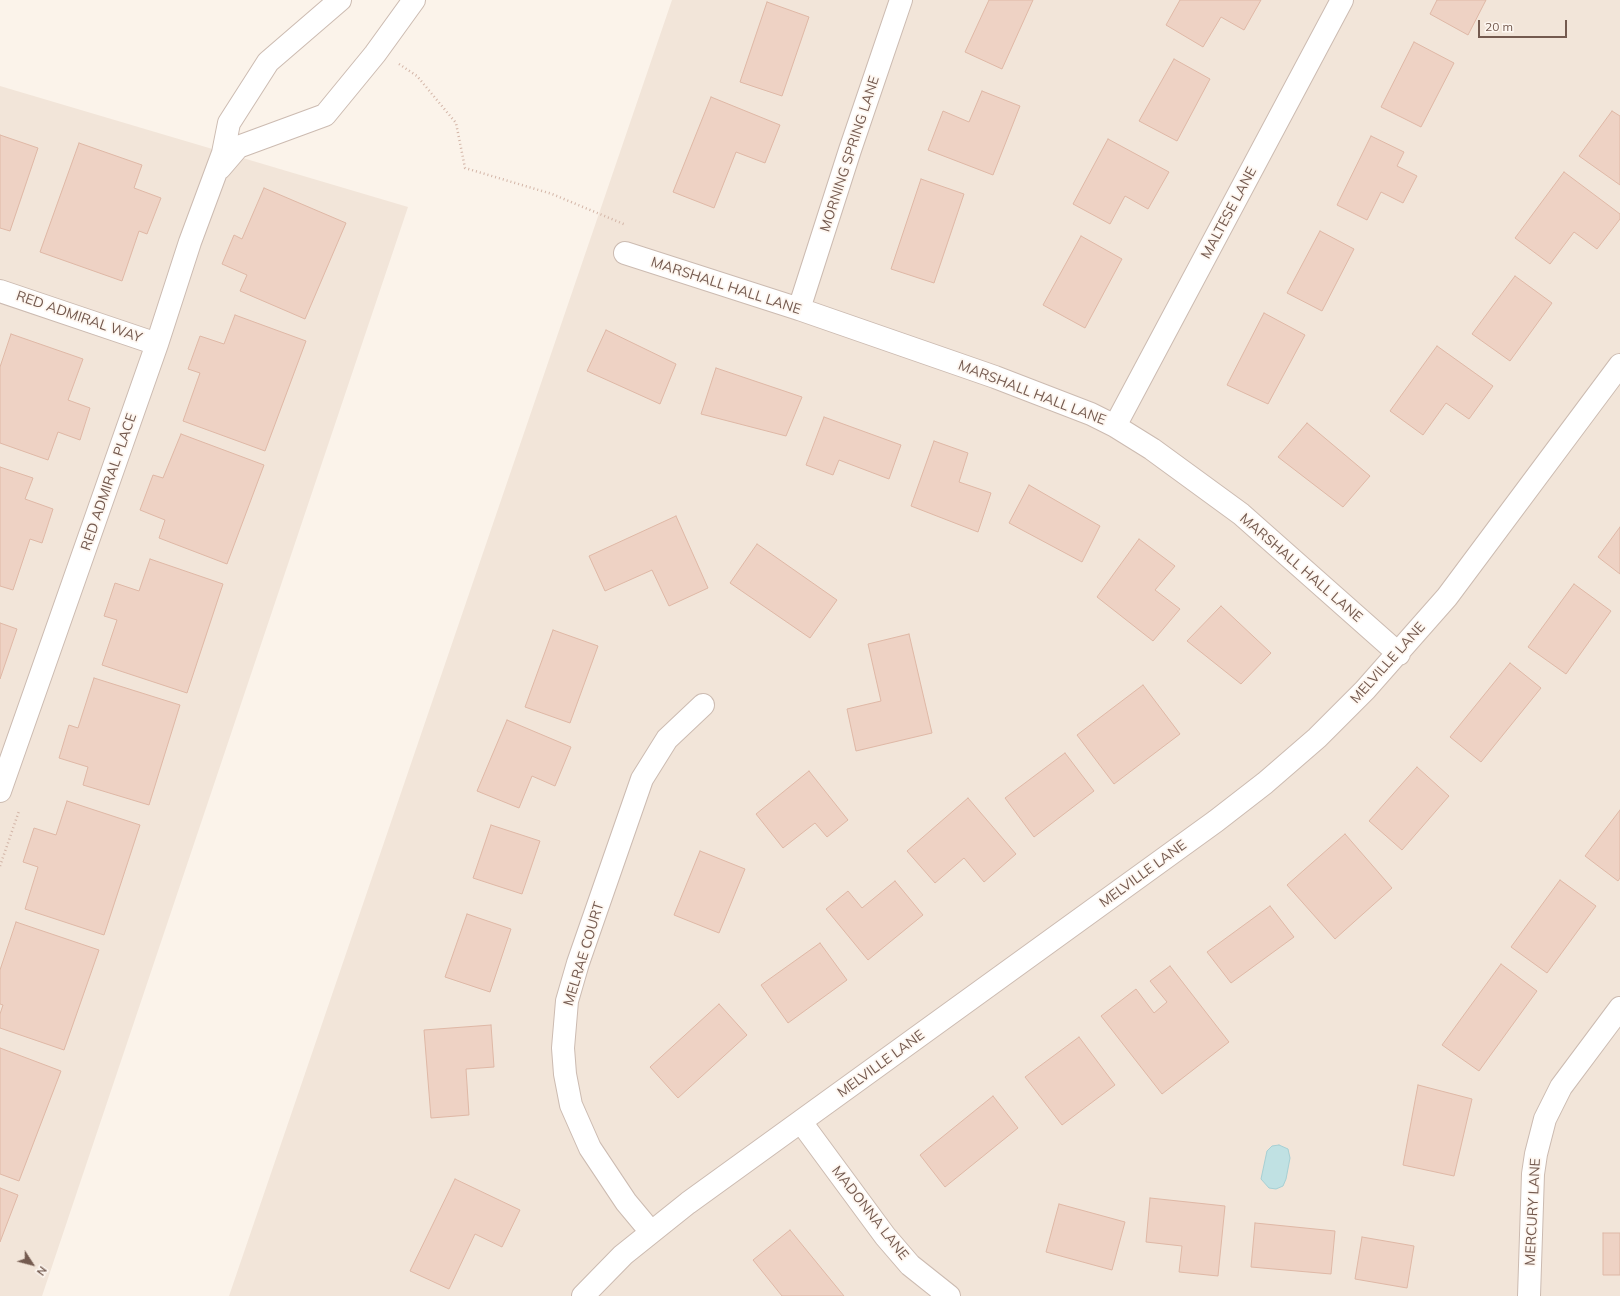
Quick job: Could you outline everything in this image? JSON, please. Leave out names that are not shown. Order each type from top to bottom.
[{"type":"street","name":"RED ADMIRAL PLACE","points":[[1,783],[157,344],[190,242],[223,153],[229,123],[268,62],[340,0]]},
{"type":"street","name":"RED ADMIRAL PLACE","points":[[216,171],[238,147],[325,115],[374,54],[414,0]]},
{"type":"street","name":"MORNING SPRING LANE","points":[[799,309],[850,150],[901,0]]},
{"type":"street","name":"MALTESE LANE","points":[[1115,426],[1342,0]]},
{"type":"street","name":"MARSHALL HALL LANE","points":[[625,253],[799,309],[995,377],[1091,414],[1115,426],[1152,449],[1241,514],[1399,654]]},
{"type":"street","name":"RED ADMIRAL WAY","points":[[0,291],[157,344]]},
{"type":"street","name":"MELVILLE LANE","points":[[583,1296],[623,1255],[651,1232],[1210,825],[1265,783],[1317,738],[1366,690],[1399,654],[1446,597],[1620,365]]},
{"type":"street","name":"MELRAE COURT","points":[[651,1232],[626,1202],[590,1148],[576,1117],[565,1074],[563,1048],[567,1001],[578,963],[642,779],[667,740],[703,705]]},
{"type":"street","name":"MERCURY LANE","points":[[1529,1296],[1533,1174],[1536,1154],[1545,1120],[1561,1087],[1620,1008]]},
{"type":"street","name":"MADONNA LANE","points":[[801,1122],[885,1236],[910,1265],[949,1296]]},
{"type":"path","points":[[394,60],[417,76],[456,123],[466,168],[552,194],[629,226],[625,253]]},
{"type":"shaded area","points":[[672,0],[1620,0],[1620,1296],[229,1296]]},
{"type":"shaded area","points":[[0,86],[408,207],[42,1296],[0,1296]]},
{"type":"water","points":[[1279,1145],[1288,1149],[1290,1158],[1286,1179],[1283,1186],[1276,1189],[1269,1188],[1261,1179],[1267,1151],[1272,1146]]},
{"type":"building","points":[[989,0],[1033,0],[1002,69],[965,52]]},
{"type":"building","points":[[1180,0],[1261,0],[1244,30],[1221,17],[1203,47],[1166,25]]},
{"type":"building","points":[[1437,0],[1486,0],[1468,35],[1430,14]]},
{"type":"building","points":[[767,2],[809,17],[782,96],[740,82]]},
{"type":"building","points":[[1414,42],[1454,63],[1421,127],[1381,107]]},
{"type":"building","points":[[1174,59],[1210,79],[1177,141],[1139,121]]},
{"type":"building","points":[[982,91],[1020,106],[993,175],[928,150],[943,111],[969,122]]},
{"type":"building","points":[[711,97],[780,125],[765,163],[736,152],[714,208],[673,192]]},
{"type":"building","points":[[1612,111],[1620,116],[1620,185],[1579,156]]},
{"type":"building","points":[[0,135],[38,148],[10,231],[0,228]]},
{"type":"building","points":[[1371,136],[1404,152],[1397,166],[1417,176],[1403,203],[1381,192],[1367,220],[1337,205]]},
{"type":"building","points":[[1108,139],[1169,172],[1148,209],[1125,196],[1110,224],[1073,204]]},
{"type":"building","points":[[79,143],[142,165],[134,188],[161,198],[147,234],[139,231],[122,281],[40,252]]},
{"type":"building","points":[[1564,172],[1620,214],[1620,219],[1597,249],[1574,232],[1550,264],[1515,238]]},
{"type":"building","points":[[921,179],[964,194],[934,283],[891,269]]},
{"type":"building","points":[[264,188],[346,223],[305,319],[240,291],[247,275],[222,264],[234,235],[242,239]]},
{"type":"building","points":[[1320,231],[1354,249],[1322,311],[1287,293]]},
{"type":"building","points":[[1081,236],[1122,259],[1085,328],[1043,305]]},
{"type":"building","points":[[1515,276],[1552,303],[1510,361],[1472,334]]},
{"type":"building","points":[[1264,313],[1305,335],[1268,404],[1227,385]]},
{"type":"building","points":[[235,315],[306,341],[265,451],[183,421],[200,373],[188,369],[200,336],[224,344]]},
{"type":"building","points":[[606,330],[676,364],[660,404],[587,371]]},
{"type":"building","points":[[11,334],[83,359],[68,400],[90,408],[80,440],[58,432],[48,460],[0,443],[0,367]]},
{"type":"building","points":[[1437,346],[1493,386],[1469,419],[1446,403],[1423,435],[1390,411]]},
{"type":"building","points":[[716,368],[802,397],[786,436],[701,414]]},
{"type":"building","points":[[824,417],[901,445],[889,479],[839,460],[833,475],[806,465]]},
{"type":"building","points":[[1307,423],[1370,476],[1343,507],[1278,457]]},
{"type":"building","points":[[181,434],[264,465],[227,564],[159,538],[165,520],[140,510],[153,475],[163,478]]},
{"type":"building","points":[[934,441],[968,453],[959,482],[991,493],[978,532],[911,506]]},
{"type":"building","points":[[0,467],[33,478],[25,499],[53,509],[42,543],[30,539],[13,590],[0,586]]},
{"type":"building","points":[[1029,485],[1100,526],[1082,562],[1009,523]]},
{"type":"building","points":[[676,516],[708,588],[669,606],[652,570],[605,591],[589,556]]},
{"type":"building","points":[[1620,527],[1620,574],[1598,557]]},
{"type":"building","points":[[1139,539],[1175,566],[1155,590],[1180,609],[1153,641],[1097,597]]},
{"type":"building","points":[[757,544],[837,600],[810,638],[730,583]]},
{"type":"building","points":[[150,559],[223,584],[187,693],[102,665],[117,620],[104,616],[115,583],[139,591]]},
{"type":"building","points":[[1574,584],[1611,611],[1566,674],[1528,647]]},
{"type":"building","points":[[1221,606],[1271,653],[1241,684],[1187,641]]},
{"type":"building","points":[[0,623],[17,629],[0,679]]},
{"type":"building","points":[[553,630],[598,646],[570,723],[525,707]]},
{"type":"building","points":[[909,634],[932,733],[856,751],[847,709],[881,701],[868,644]]},
{"type":"building","points":[[1510,663],[1541,688],[1481,762],[1450,737]]},
{"type":"building","points":[[94,678],[180,705],[149,805],[83,785],[88,767],[59,758],[69,725],[78,728]]},
{"type":"building","points":[[1143,685],[1180,734],[1114,784],[1077,735]]},
{"type":"building","points":[[507,720],[571,747],[555,786],[532,776],[519,808],[477,791]]},
{"type":"building","points":[[1065,753],[1094,791],[1034,837],[1005,798]]},
{"type":"building","points":[[1417,767],[1449,796],[1402,850],[1369,821]]},
{"type":"building","points":[[809,771],[848,820],[827,837],[815,823],[783,848],[756,814]]},
{"type":"building","points":[[968,798],[1016,854],[984,882],[964,858],[935,883],[907,851]]},
{"type":"building","points":[[67,801],[140,825],[104,935],[25,909],[38,867],[23,862],[34,828],[56,835]]},
{"type":"building","points":[[1620,810],[1620,878],[1618,881],[1585,856]]},
{"type":"building","points":[[491,825],[540,841],[522,894],[473,878]]},
{"type":"building","points":[[1345,834],[1392,888],[1335,939],[1287,885]]},
{"type":"building","points":[[700,851],[745,869],[719,933],[674,915]]},
{"type":"building","points":[[1560,880],[1596,906],[1547,973],[1511,947]]},
{"type":"building","points":[[895,881],[923,915],[868,960],[826,909],[848,891],[862,908]]},
{"type":"building","points":[[1270,906],[1294,937],[1231,983],[1207,952]]},
{"type":"building","points":[[467,914],[511,929],[490,992],[445,977]]},
{"type":"building","points":[[16,922],[99,950],[64,1050],[0,1028],[0,1014],[3,1005],[0,1004],[0,970]]},
{"type":"building","points":[[820,943],[847,980],[788,1023],[761,985]]},
{"type":"building","points":[[1501,964],[1537,991],[1479,1071],[1442,1045]]},
{"type":"building","points":[[1170,966],[1229,1042],[1162,1094],[1101,1016],[1136,989],[1154,1013],[1167,1002],[1150,981]]},
{"type":"building","points":[[719,1004],[747,1035],[678,1098],[650,1067]]},
{"type":"building","points":[[491,1025],[494,1067],[466,1069],[469,1115],[431,1118],[424,1030]]},
{"type":"building","points":[[1079,1037],[1115,1085],[1062,1125],[1025,1077]]},
{"type":"building","points":[[0,1048],[61,1071],[19,1181],[0,1174]]},
{"type":"building","points":[[1418,1085],[1472,1099],[1454,1176],[1403,1165]]},
{"type":"building","points":[[993,1096],[1018,1128],[945,1187],[920,1155]]},
{"type":"building","points":[[455,1179],[520,1210],[502,1247],[475,1234],[449,1289],[410,1271]]},
{"type":"building","points":[[0,1188],[18,1195],[0,1242]]},
{"type":"building","points":[[1150,1198],[1225,1206],[1218,1276],[1179,1272],[1182,1246],[1146,1242]]},
{"type":"building","points":[[1059,1204],[1125,1222],[1112,1270],[1046,1252]]},
{"type":"building","points":[[1255,1223],[1335,1231],[1331,1274],[1251,1267]]},
{"type":"building","points":[[790,1230],[844,1296],[782,1296],[753,1260]]},
{"type":"building","points":[[1603,1233],[1620,1233],[1620,1275],[1603,1275]]},
{"type":"building","points":[[1362,1237],[1414,1246],[1407,1288],[1355,1279]]}]
